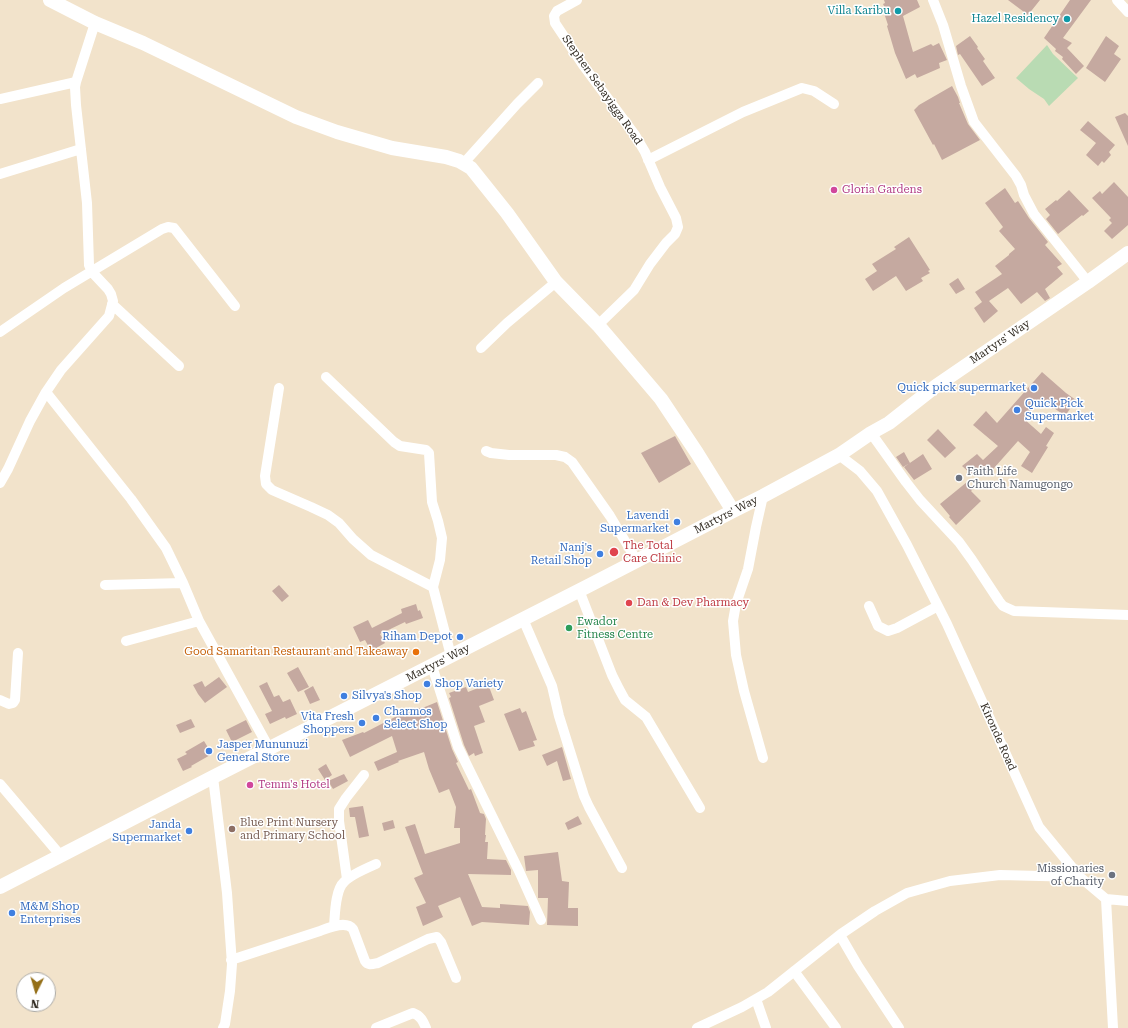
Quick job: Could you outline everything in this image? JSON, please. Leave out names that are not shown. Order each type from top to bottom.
[{"type":"main road","points":[[50,0],[95,23],[143,43],[296,117],[337,132],[392,148],[446,157],[459,161],[470,168],[506,213],[556,282],[598,325],[660,399],[697,453],[733,511]]},
{"type":"main road","name":"Martyrs' Way","points":[[0,887],[637,561],[839,455],[871,433],[889,423],[936,386],[1128,254]]},
{"type":"street","name":"Stephen Sebayigga Road","points":[[577,0],[557,11],[554,16],[555,23],[583,65],[635,135],[676,218],[678,226],[677,231],[650,264],[634,290],[598,325]]},
{"type":"street","points":[[933,0],[943,25],[961,86],[974,122],[1016,176],[1034,214],[1088,282]]},
{"type":"street","points":[[1118,0],[1128,12]]},
{"type":"street","points":[[0,483],[8,470],[30,421],[46,392],[61,370],[109,316],[113,301],[108,289],[92,272],[89,265],[87,203],[76,105],[76,82],[95,23]]},
{"type":"street","points":[[0,99],[76,82]]},
{"type":"street","points":[[463,164],[538,83]]},
{"type":"street","points":[[648,160],[743,112],[802,88],[814,91],[834,104]]},
{"type":"street","points":[[0,174],[81,148]]},
{"type":"street","points":[[0,332],[64,288],[162,229],[168,227],[172,227],[235,306]]},
{"type":"street","points":[[481,348],[507,323],[556,282]]},
{"type":"street","points":[[112,304],[179,366]]},
{"type":"street","points":[[326,377],[394,442],[400,446],[426,450],[429,453],[432,502],[442,538],[440,560],[433,587],[451,656]]},
{"type":"street","points":[[279,388],[265,476],[266,484],[272,490],[328,515],[339,523],[353,539],[371,554],[433,587]]},
{"type":"street","points":[[46,392],[131,499],[166,548],[199,621],[269,748]]},
{"type":"street","points":[[871,433],[920,500],[959,542],[1003,606],[1014,611],[1128,615]]},
{"type":"street","points":[[486,451],[509,455],[556,454],[565,457],[572,462],[610,516],[637,561]]},
{"type":"street","name":"Kironde Road","points":[[839,455],[860,471],[877,491],[907,545],[947,624],[1039,827],[1080,877],[1106,899]]},
{"type":"street","points":[[763,496],[748,569],[732,621],[736,655],[744,691],[763,758]]},
{"type":"street","points":[[106,585],[183,583]]},
{"type":"street","points":[[579,590],[612,676],[625,700],[646,716],[700,808]]},
{"type":"street","points":[[869,606],[878,626],[884,630],[888,630],[897,628],[938,606]]},
{"type":"street","points":[[523,619],[552,686],[559,716],[584,796],[622,868]]},
{"type":"street","points":[[126,641],[199,621]]},
{"type":"street","points":[[0,700],[9,704],[13,703],[15,700],[18,653]]},
{"type":"street","points":[[432,666],[458,747],[520,871],[541,920]]},
{"type":"street","points":[[347,879],[339,821],[339,809],[364,775]]},
{"type":"street","points":[[213,777],[227,893],[231,960],[230,991],[225,1024],[223,1028]]},
{"type":"street","points":[[1,789],[62,856]]},
{"type":"street","points":[[334,926],[339,890],[342,882],[376,864]]},
{"type":"street","points":[[697,1028],[742,1007],[768,992],[840,935],[875,911],[908,894],[950,881],[1000,875],[1080,877]]},
{"type":"street","points":[[1114,1028],[1106,899],[1128,901]]},
{"type":"street","points":[[231,960],[334,926],[342,925],[351,926],[364,961],[367,964],[378,963],[428,939],[437,937],[441,942],[456,978]]},
{"type":"street","points":[[840,935],[858,966],[899,1028]]},
{"type":"street","points":[[794,972],[836,1028]]},
{"type":"street","points":[[756,999],[766,1028]]},
{"type":"street","points":[[376,1028],[413,1013],[421,1018],[426,1028]]},
{"type":"green space","points":[[1047,45],[1053,54],[1078,78],[1049,106],[1044,99],[1016,78]]},
{"type":"building","points":[[884,0],[917,0],[920,7],[903,16],[913,52],[931,44],[933,46],[939,43],[947,60],[939,63],[940,68],[917,78],[915,74],[906,79],[895,53],[887,26],[888,25],[883,10],[885,8],[883,4],[885,3]]},
{"type":"building","name":"Hazel Residency","points":[[1008,0],[1040,0],[1028,15]]},
{"type":"building","name":"Hazel Residency","points":[[1070,0],[1091,0],[1063,38],[1072,43],[1067,48],[1084,66],[1076,74],[1062,59],[1063,57],[1055,51],[1056,49],[1044,38]]},
{"type":"building","points":[[970,36],[985,59],[983,61],[995,78],[982,86],[960,54],[958,55],[956,46]]},
{"type":"building","points":[[1106,36],[1119,46],[1114,54],[1121,59],[1105,82],[1086,68]]},
{"type":"building","points":[[952,86],[958,97],[968,124],[980,140],[942,160],[914,110],[919,105]]},
{"type":"building","points":[[1125,113],[1128,116],[1128,146],[1115,117]]},
{"type":"building","points":[[1088,121],[1115,145],[1109,152],[1111,155],[1104,163],[1102,161],[1098,166],[1086,155],[1096,143],[1080,130]]},
{"type":"building","points":[[1114,182],[1128,197],[1128,225],[1112,239],[1104,231],[1112,223],[1109,220],[1111,218],[1092,198],[1100,191],[1102,194]]},
{"type":"building","points":[[1005,188],[1015,203],[1018,201],[1048,242],[1045,245],[1062,264],[1057,267],[1063,274],[1045,289],[1050,298],[1045,301],[1037,292],[1021,304],[1008,288],[989,301],[998,311],[984,323],[974,308],[982,302],[975,292],[1002,274],[995,266],[1015,249],[999,231],[1003,227],[985,203]]},
{"type":"building","points":[[1069,190],[1089,211],[1058,234],[1046,219],[1050,215],[1045,209]]},
{"type":"building","points":[[909,237],[930,270],[928,271],[930,273],[921,278],[923,281],[906,291],[896,276],[873,291],[865,279],[877,271],[872,264],[896,249],[894,247]]},
{"type":"building","points":[[958,278],[965,289],[956,294],[949,284]]},
{"type":"building","points":[[1042,372],[1076,400],[1065,416],[1054,408],[1053,409],[1042,399],[1024,419],[1041,434],[1046,427],[1054,433],[1046,446],[1048,447],[1032,473],[1021,466],[1030,452],[1018,441],[987,476],[980,466],[971,474],[962,466],[977,454],[983,460],[998,446],[973,425],[986,411],[997,423]]},
{"type":"building","points":[[938,429],[956,448],[945,458],[927,440]]},
{"type":"building","points":[[675,436],[691,464],[659,483],[641,453]]},
{"type":"building","points":[[904,452],[910,463],[903,467],[896,457]]},
{"type":"building","points":[[923,454],[932,469],[914,480],[904,467]]},
{"type":"building","points":[[967,482],[973,489],[971,491],[981,501],[956,525],[940,504]]},
{"type":"building","points":[[279,585],[289,596],[282,602],[272,591]]},
{"type":"building","points":[[416,604],[418,611],[420,610],[423,618],[406,624],[405,622],[380,634],[385,643],[371,651],[365,640],[360,642],[353,627],[368,620],[372,628],[402,613],[401,609]]},
{"type":"building","points":[[298,667],[309,687],[298,692],[287,673]]},
{"type":"building","points":[[219,677],[227,687],[205,703],[193,685],[202,681],[205,687]]},
{"type":"building","points":[[267,682],[274,697],[279,695],[283,702],[290,699],[297,714],[286,719],[285,717],[270,724],[265,714],[272,711],[259,686]]},
{"type":"building","points":[[488,684],[494,700],[479,706],[485,722],[474,726],[483,753],[475,756],[474,753],[469,756],[449,698],[451,697],[449,693],[466,687],[468,692]]},
{"type":"building","points":[[313,686],[320,700],[310,704],[304,691]]},
{"type":"building","points":[[437,702],[452,749],[458,762],[456,763],[469,790],[471,789],[480,813],[484,814],[486,819],[485,842],[488,842],[487,859],[506,860],[511,870],[511,875],[468,874],[482,907],[500,908],[500,904],[528,906],[530,912],[529,925],[482,922],[472,926],[460,897],[438,906],[443,917],[423,926],[416,907],[426,903],[414,878],[423,874],[405,827],[415,824],[425,854],[460,843],[460,828],[454,828],[456,807],[449,789],[439,793],[424,752],[398,761],[399,762],[378,771],[374,762],[397,752],[392,736],[350,757],[342,740],[363,732],[364,733],[397,716]]},
{"type":"building","points":[[520,708],[522,713],[526,711],[537,740],[533,741],[535,746],[519,751],[504,714]]},
{"type":"building","points":[[191,719],[195,727],[180,733],[176,725]]},
{"type":"building","points":[[246,720],[252,732],[232,742],[226,730]]},
{"type":"building","points":[[204,741],[212,754],[183,771],[177,759],[187,754],[185,752]]},
{"type":"building","points":[[562,747],[571,779],[563,781],[557,761],[547,766],[542,755]]},
{"type":"building","points":[[326,764],[332,775],[325,780],[318,769]]},
{"type":"building","points":[[344,774],[348,781],[333,789],[328,781]]},
{"type":"building","points":[[363,806],[369,836],[359,838],[355,817],[350,817],[349,808]]},
{"type":"building","points":[[578,816],[582,824],[568,830],[565,823]]},
{"type":"building","points":[[393,820],[395,828],[384,831],[382,823]]},
{"type":"building","points":[[558,852],[562,881],[569,882],[568,908],[578,908],[578,926],[547,925],[548,898],[538,898],[538,870],[526,871],[524,856]]},
{"type":"place","name":"Villa Karibu","points":[[898,11]]},
{"type":"place","name":"Hazel Residency","points":[[1067,19]]},
{"type":"place","name":"Gloria Gardens","points":[[834,190]]},
{"type":"place","name":"Quick pick supermarket","points":[[1034,388]]},
{"type":"place","name":"Quick Pick Supermarket","points":[[1017,410]]},
{"type":"place","name":"Faith Life Church Namugongo","points":[[959,478]]},
{"type":"place","name":"Lavendi Supermarket","points":[[677,522]]},
{"type":"place","name":"The Total Care Clinic","points":[[614,552]]},
{"type":"place","name":"Nanj's Retail Shop","points":[[600,554]]},
{"type":"place","name":"Dan & Dev Pharmacy","points":[[629,603]]},
{"type":"place","name":"Ewador Fitness Centre","points":[[569,628]]},
{"type":"place","name":"Riham Depot","points":[[460,637]]},
{"type":"place","name":"Good Samaritan Restaurant and Takeaway","points":[[416,652]]},
{"type":"place","name":"Shop Variety","points":[[427,684]]},
{"type":"place","name":"Silvya's Shop","points":[[344,696]]},
{"type":"place","name":"Charmos Select Shop","points":[[376,718]]},
{"type":"place","name":"Vita Fresh Shoppers","points":[[362,723]]},
{"type":"place","name":"Jasper Mununuzi General Store","points":[[209,751]]},
{"type":"place","name":"Temm's Hotel","points":[[250,785]]},
{"type":"place","name":"Blue Print Nursery and Primary School","points":[[232,829]]},
{"type":"place","name":"Janda Supermarket","points":[[189,831]]},
{"type":"place","name":"Missionaries of Charity","points":[[1112,875]]},
{"type":"place","name":"M&M Shop Enterprises","points":[[12,913]]}]
